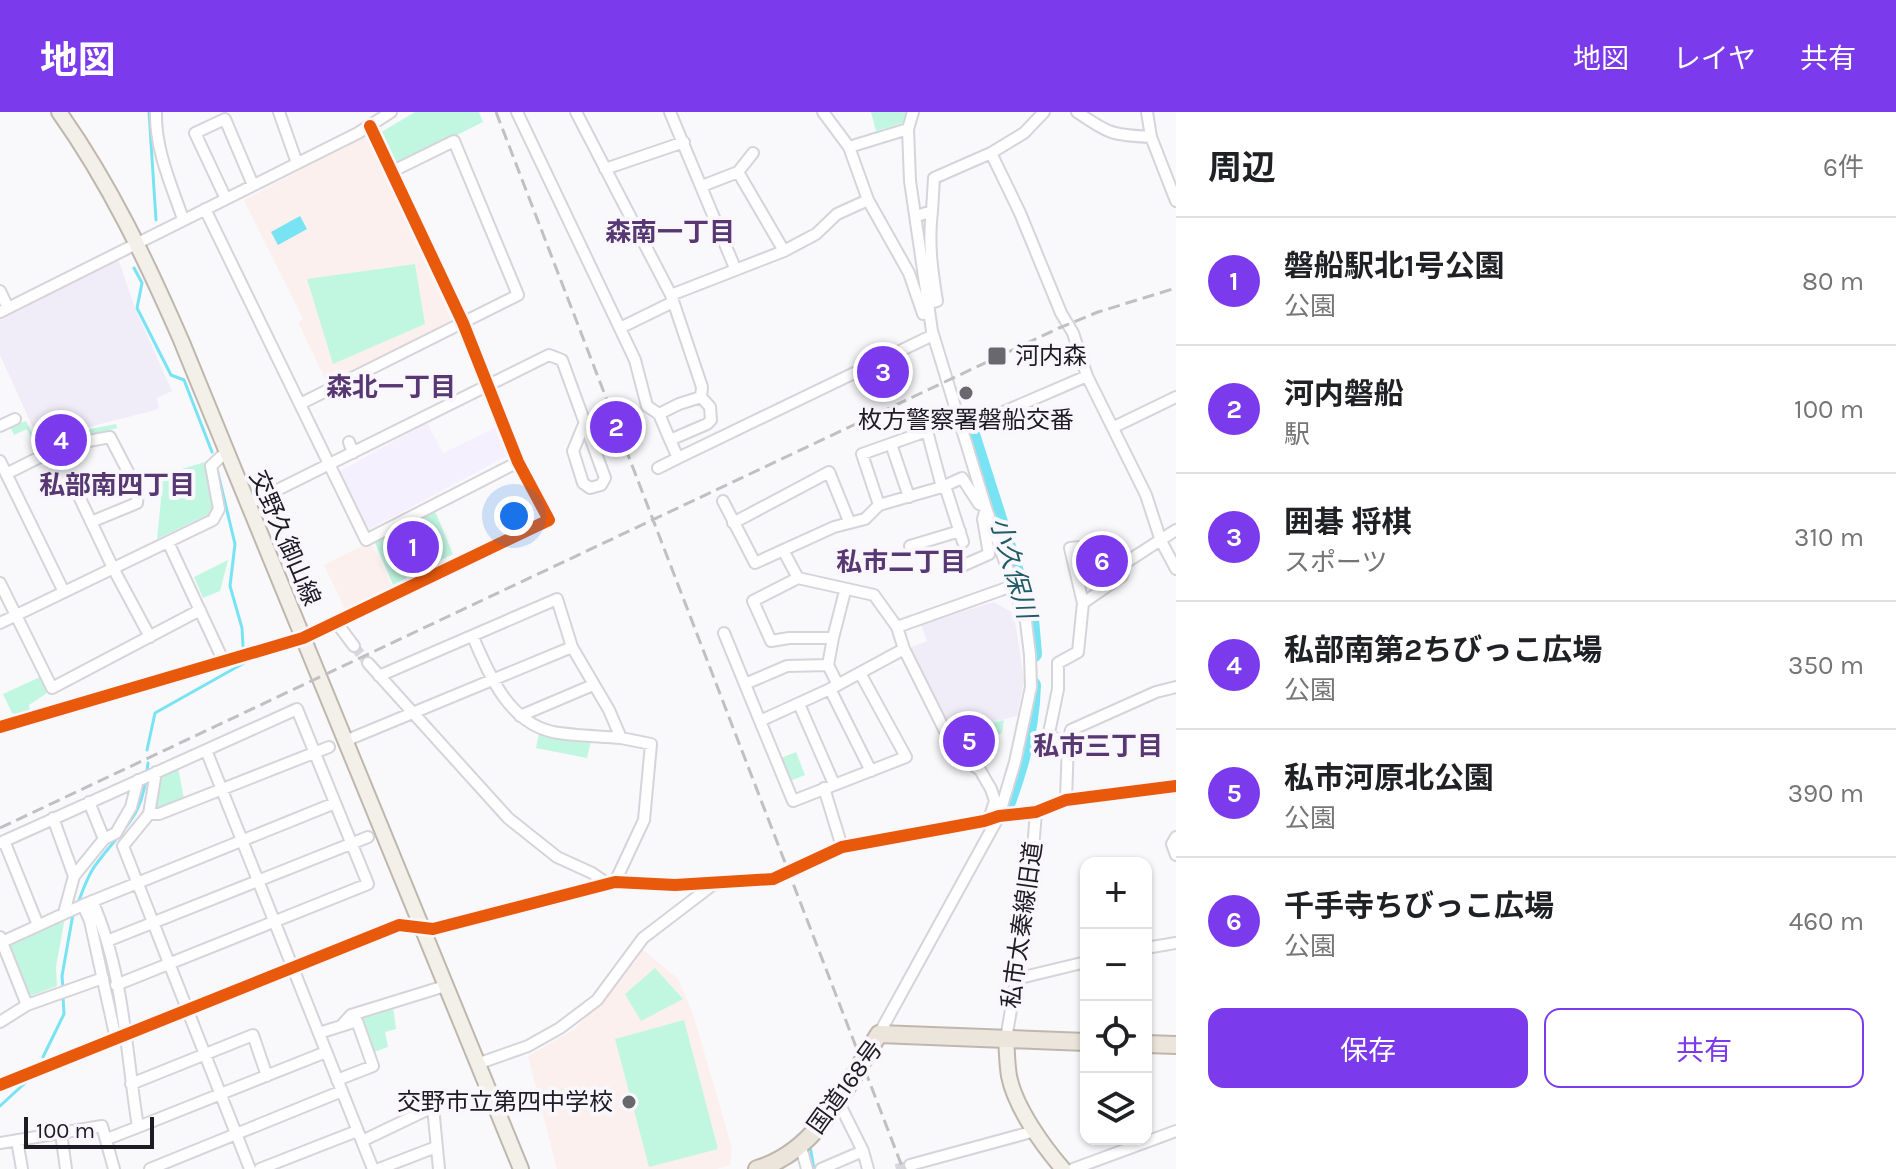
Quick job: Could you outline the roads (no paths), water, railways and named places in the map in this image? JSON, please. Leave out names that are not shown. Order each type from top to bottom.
[{"type":"highway","name":"国道168号","points":[[757,1169],[783,1160],[801,1147],[822,1123],[879,1034],[1080,1042]]},
{"type":"highway","points":[[1152,1044],[1176,1045]]},
{"type":"main road","name":"交野久御山線","points":[[59,112],[104,180],[138,243],[181,340],[521,1169]]},
{"type":"main road","points":[[1006,1039],[1009,1079],[1035,1131],[1063,1169]]},
{"type":"street","points":[[156,112],[157,134],[183,219]]},
{"type":"street","points":[[279,112],[297,163]]},
{"type":"street","points":[[0,291],[4,310],[370,126],[391,112]]},
{"type":"street","points":[[517,112],[635,360],[647,406],[659,414],[678,458]]},
{"type":"street","points":[[576,112],[672,298],[702,387],[701,397],[710,407],[711,420],[707,424],[670,440]]},
{"type":"street","points":[[670,112],[735,268]]},
{"type":"street","points":[[823,112],[849,147],[868,200],[909,273],[924,316],[930,321]]},
{"type":"street","points":[[879,1034],[994,818],[1015,762],[1031,687],[1026,622],[986,508],[930,321],[910,181],[908,129],[913,112]]},
{"type":"street","points":[[927,304],[937,301],[929,231],[934,178],[991,153],[1024,133],[1044,112]]},
{"type":"street","points":[[1077,112],[1104,131],[1151,137]]},
{"type":"street","points":[[1147,112],[1151,137],[1176,201]]},
{"type":"street","points":[[226,199],[195,133],[225,119],[253,185]]},
{"type":"street","points":[[1,724],[303,638],[549,520],[505,441],[463,323],[370,126]]},
{"type":"street","points":[[849,147],[908,129]]},
{"type":"street","points":[[300,404],[518,295],[454,141],[393,171]]},
{"type":"street","points":[[605,169],[684,142]]},
{"type":"street","points":[[702,186],[738,172],[753,153]]},
{"type":"street","points":[[991,153],[1020,213],[1061,313],[1073,333],[1087,376],[1146,495],[1161,541],[1176,569]]},
{"type":"street","points":[[738,172],[784,251]]},
{"type":"street","points":[[620,328],[672,298],[735,268],[784,251],[816,234],[837,214],[868,200]]},
{"type":"street","points":[[205,209],[366,540],[518,462]]},
{"type":"street","points":[[917,216],[932,211]]},
{"type":"street","points":[[658,468],[933,335]]},
{"type":"street","points":[[247,505],[549,355],[562,360],[585,422],[605,478],[601,485],[590,488],[583,483],[573,451],[585,422]]},
{"type":"street","points":[[1001,413],[1087,376]]},
{"type":"street","points":[[659,414],[701,397]]},
{"type":"street","points":[[1114,427],[1176,397]]},
{"type":"street","points":[[0,426],[15,419]]},
{"type":"street","points":[[879,505],[862,454],[927,431],[962,537],[910,546]]},
{"type":"street","points":[[6,474],[62,446],[110,437],[138,491],[137,503],[91,522]]},
{"type":"street","points":[[349,442],[353,453]]},
{"type":"street","points":[[891,444],[909,497]]},
{"type":"street","points":[[57,450],[113,568],[150,637]]},
{"type":"street","points":[[0,623],[213,520],[219,509],[211,466],[226,452]]},
{"type":"street","points":[[0,461],[64,592]]},
{"type":"street","points":[[733,523],[829,472],[849,521]]},
{"type":"street","points":[[723,501],[755,563],[849,521],[865,519],[879,505],[944,487],[962,478],[979,504],[986,508]]},
{"type":"street","points":[[966,561],[989,554],[983,519],[986,508]]},
{"type":"street","points":[[1083,603],[1122,576],[1125,563],[1176,530]]},
{"type":"street","points":[[168,542],[223,660]]},
{"type":"street","points":[[1068,741],[1052,738],[1049,733],[1058,689],[1058,663],[1078,652],[1083,603],[1070,548],[1078,546],[1100,552],[1125,563]]},
{"type":"street","points":[[784,552],[798,578]]},
{"type":"street","points":[[833,638],[771,641],[753,601],[798,578],[845,591],[874,595],[897,627],[904,649],[956,753],[980,770],[991,789],[995,801],[994,818]]},
{"type":"street","points":[[0,583],[52,688],[200,610]]},
{"type":"street","points":[[897,627],[1015,585]]},
{"type":"street","points":[[845,591],[828,665],[834,687],[871,771]]},
{"type":"street","points":[[379,676],[557,599],[572,647],[609,710],[621,738]]},
{"type":"street","points":[[336,622],[354,646]]},
{"type":"street","points":[[724,633],[793,801],[906,757],[860,673]]},
{"type":"street","points":[[473,637],[491,680],[520,716],[534,725],[552,732],[651,744],[644,820],[611,883]]},
{"type":"street","points":[[345,741],[572,647]]},
{"type":"street","points":[[760,721],[834,687],[904,649]]},
{"type":"street","points":[[368,663],[508,818],[557,857],[611,883]]},
{"type":"street","points":[[745,684],[787,666],[828,665]]},
{"type":"street","points":[[520,716],[593,685]]},
{"type":"street","points":[[1066,800],[1071,730],[1156,692],[1176,687]]},
{"type":"street","points":[[799,704],[829,786],[842,847]]},
{"type":"street","points":[[38,925],[2,842],[297,709],[368,884],[116,985]]},
{"type":"street","points":[[149,814],[159,814],[329,747]]},
{"type":"street","points":[[206,750],[373,1169]]},
{"type":"street","points":[[156,772],[149,814],[123,846],[250,1169]]},
{"type":"street","points":[[64,913],[74,876],[104,839],[116,833],[131,807],[138,780]]},
{"type":"street","points":[[794,869],[842,847],[1036,812],[1066,800],[1176,786]]},
{"type":"street","points":[[89,802],[104,839]]},
{"type":"street","points":[[27,1005],[1,941],[335,803]]},
{"type":"street","name":"私市太秦線旧道","points":[[1006,1039],[1028,909],[1036,812]]},
{"type":"street","points":[[53,818],[74,876]]},
{"type":"street","points":[[107,941],[368,837]]},
{"type":"street","points":[[1176,837],[1172,844],[1176,855]]},
{"type":"street","points":[[0,1085],[399,925],[433,929],[611,883],[715,883],[773,879]]},
{"type":"street","points":[[477,1064],[528,1046],[560,1028],[597,1000],[643,938],[715,883]]},
{"type":"street","points":[[87,903],[107,941],[116,985],[120,1037]]},
{"type":"street","points":[[87,903],[131,1084],[138,1127]]},
{"type":"street","points":[[1152,947],[1176,943]]},
{"type":"street","points":[[1016,979],[1080,963]]},
{"type":"street","points":[[0,1022],[27,1005],[103,978]]},
{"type":"street","points":[[340,1026],[351,1015],[445,986]]},
{"type":"street","points":[[150,1169],[340,1086],[373,1066],[357,1021],[319,1033]]},
{"type":"street","points":[[131,1084],[253,1035],[267,1076]]},
{"type":"street","points":[[107,1139],[326,1052]]},
{"type":"street","points":[[260,1169],[360,1136],[433,1107],[439,1169]]},
{"type":"street","points":[[842,1109],[863,1151],[868,1169]]},
{"type":"street","points":[[0,1143],[102,1126],[114,1169]]},
{"type":"street","points":[[910,1165],[1035,1131]]},
{"type":"street","points":[[1073,1169],[1176,1131]]},
{"type":"street","points":[[61,1133],[66,1169]]},
{"type":"street","points":[[17,1140],[22,1169]]},
{"type":"street","points":[[379,1169],[436,1147]]},
{"type":"street","points":[[801,1147],[807,1169]]},
{"type":"street","points":[[821,1169],[863,1151]]},
{"type":"water","points":[[300,216],[307,229],[278,245],[271,232]]},
{"type":"waterway","points":[[149,112],[156,220]]},
{"type":"waterway","points":[[134,268],[142,283],[137,308],[171,375],[184,380],[212,452]]},
{"type":"waterway","name":"小久保川","points":[[969,425],[1031,619],[1034,654]]},
{"type":"waterway","points":[[147,750],[155,713],[244,663],[242,628],[230,586],[235,544],[217,469]]},
{"type":"waterway","name":"小久保川","points":[[1006,807],[1025,747],[1033,685]]},
{"type":"waterway","points":[[78,903],[94,867],[138,808],[148,763]]},
{"type":"waterway","points":[[63,989],[62,976],[73,914]]},
{"type":"waterway","points":[[43,1057],[64,1014],[63,997]]},
{"type":"waterway","points":[[0,1106],[25,1083]]},
{"type":"waterway","name":"小久保川","points":[[810,1146],[814,1169]]},
{"type":"tunnel","points":[[354,646],[368,663]]},
{"type":"tunnel","points":[[773,879],[794,869]]},
{"type":"tunnel","points":[[896,1169],[910,1165]]},
{"type":"railway","points":[[496,112],[903,1169]]},
{"type":"railway","points":[[0,828],[1059,328],[1098,312],[1176,288]]},
{"type":"place","name":"河内森","points":[[997,356]]},
{"type":"place","name":"囲碁 将棋","points":[[883,372]]},
{"type":"place","name":"枚方警察署磐船交番","points":[[966,393]]},
{"type":"place","name":"河内磐船","points":[[616,427]]},
{"type":"place","name":"私部南第2ちびっこ広場","points":[[61,440]]},
{"type":"place","name":"磐船駅北1号公園","points":[[413,547]]},
{"type":"place","name":"千手寺ちびっこ広場","points":[[1102,561]]},
{"type":"place","name":"私市河原北公園","points":[[969,741]]},
{"type":"place","name":"交野市立第四中学校","points":[[629,1102]]},
{"type":"district","name":"森南一丁目","points":[[670,232]]},
{"type":"district","name":"森北一丁目","points":[[391,387]]},
{"type":"district","name":"私部南四丁目","points":[[117,485]]},
{"type":"district","name":"私市二丁目","points":[[901,562]]},
{"type":"district","name":"私市三丁目","points":[[1098,746]]}]
